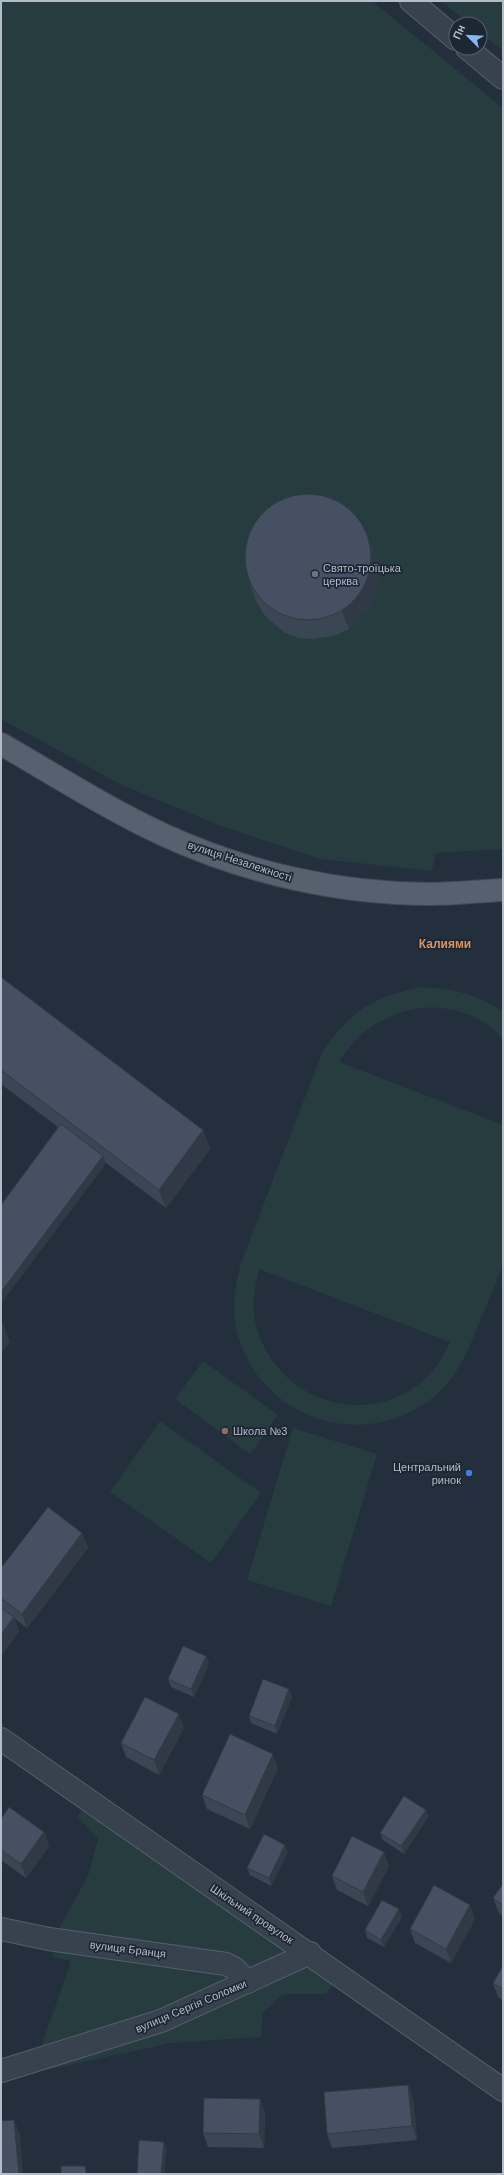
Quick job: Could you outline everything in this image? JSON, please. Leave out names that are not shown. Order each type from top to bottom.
[{"type":"main road","name":"вулиця Незалежності","points":[[1,744],[164,835],[258,869],[292,878],[361,890],[431,894],[503,890]]},
{"type":"street","points":[[411,1],[448,32]]},
{"type":"street","points":[[477,56],[503,78]]},
{"type":"street","name":"Шкільний провулок","points":[[1,1739],[310,1953],[503,2090]]},
{"type":"street","name":"вулиця Бранця","points":[[1,1929],[49,1939],[226,1964],[234,1968],[248,1982]]},
{"type":"street","name":"вулиця Сергія Соломки","points":[[1,2071],[139,2029],[248,1982],[310,1953]]},
{"type":"green space","points":[[1,1],[372,1],[503,108],[503,849],[436,853],[432,871],[321,859],[218,825],[120,784],[1,719]]},
{"type":"green space","points":[[441,1],[503,1],[503,51],[488,39],[488,16],[460,16]]},
{"type":"green space","points":[[422,987],[444,989],[475,997],[484,1001],[503,1012],[503,1038],[483,1022],[461,1012],[438,1008],[415,1009],[393,1015],[372,1026],[354,1042],[339,1062],[503,1125],[503,1259],[497,1280],[462,1362],[443,1388],[427,1402],[400,1417],[370,1424],[348,1425],[326,1421],[306,1414],[287,1403],[270,1389],[256,1373],[245,1353],[235,1323],[234,1306],[237,1280],[241,1263],[322,1053],[352,1016],[376,1001]],"holes":[[[259,1269],[450,1342],[441,1360],[429,1375],[406,1392],[381,1402],[355,1405],[330,1401],[306,1391],[285,1375],[268,1355],[257,1329],[254,1314],[255,1292]]]},
{"type":"green space","points":[[203,1361],[278,1415],[250,1454],[175,1399]]},
{"type":"green space","points":[[160,1421],[261,1493],[211,1563],[110,1492]]},
{"type":"green space","points":[[293,1428],[377,1454],[331,1606],[247,1580]]},
{"type":"green space","points":[[90,1794],[341,1972],[326,1994],[283,1994],[263,2013],[261,2037],[171,2043],[32,2073],[71,1961],[52,1957],[58,1930],[88,1876],[98,1839],[78,1817]]},
{"type":"building","name":"Свято-троїцька церква","points":[[314,494],[326,496],[338,501],[353,512],[364,527],[369,539],[371,557],[369,575],[364,587],[353,602],[338,613],[326,618],[302,620],[290,618],[278,613],[263,602],[252,587],[247,575],[245,551],[247,539],[252,527],[263,512],[278,501],[290,496]]},
{"type":"building","points":[[1,977],[203,1130],[159,1190],[1,1070]]},
{"type":"building","points":[[61,1124],[103,1156],[1,1292],[1,1205]]},
{"type":"building","points":[[48,1507],[82,1533],[22,1614],[1,1598],[1,1568]]},
{"type":"building","points":[[1,1608],[14,1617],[1,1634]]},
{"type":"building","points":[[183,1646],[206,1656],[191,1689],[168,1679]]},
{"type":"building","points":[[263,1679],[289,1689],[275,1726],[249,1716]]},
{"type":"building","points":[[145,1697],[179,1714],[154,1760],[121,1743]]},
{"type":"building","points":[[230,1734],[273,1754],[245,1815],[202,1795]]},
{"type":"building","points":[[404,1796],[426,1810],[401,1846],[380,1833]]},
{"type":"building","points":[[9,1807],[44,1832],[21,1864],[1,1850],[1,1819]]},
{"type":"building","points":[[264,1834],[285,1845],[269,1878],[247,1868]]},
{"type":"building","points":[[352,1836],[384,1852],[363,1892],[332,1876]]},
{"type":"building","points":[[503,1884],[503,1905],[493,1898]]},
{"type":"building","points":[[434,1885],[470,1905],[446,1949],[410,1929]]},
{"type":"building","points":[[382,1900],[399,1909],[381,1940],[365,1930]]},
{"type":"building","points":[[503,1966],[503,1989],[493,1983]]},
{"type":"building","points":[[408,2085],[412,2126],[327,2134],[324,2092]]},
{"type":"building","points":[[204,2098],[260,2099],[259,2134],[203,2133]]},
{"type":"building","points":[[14,2120],[19,2174],[1,2174],[1,2121]]},
{"type":"building","points":[[139,2140],[164,2142],[161,2174],[137,2174]]},
{"type":"building","points":[[61,2166],[85,2166],[86,2174],[61,2174]]},
{"type":"place","name":"Свято-троїцька церква","points":[[315,574]]},
{"type":"place","name":"Школа №3","points":[[225,1431]]},
{"type":"place","name":"Центральний ринок","points":[[469,1473]]},
{"type":"district","name":"Калиями","points":[[445,944]]}]
